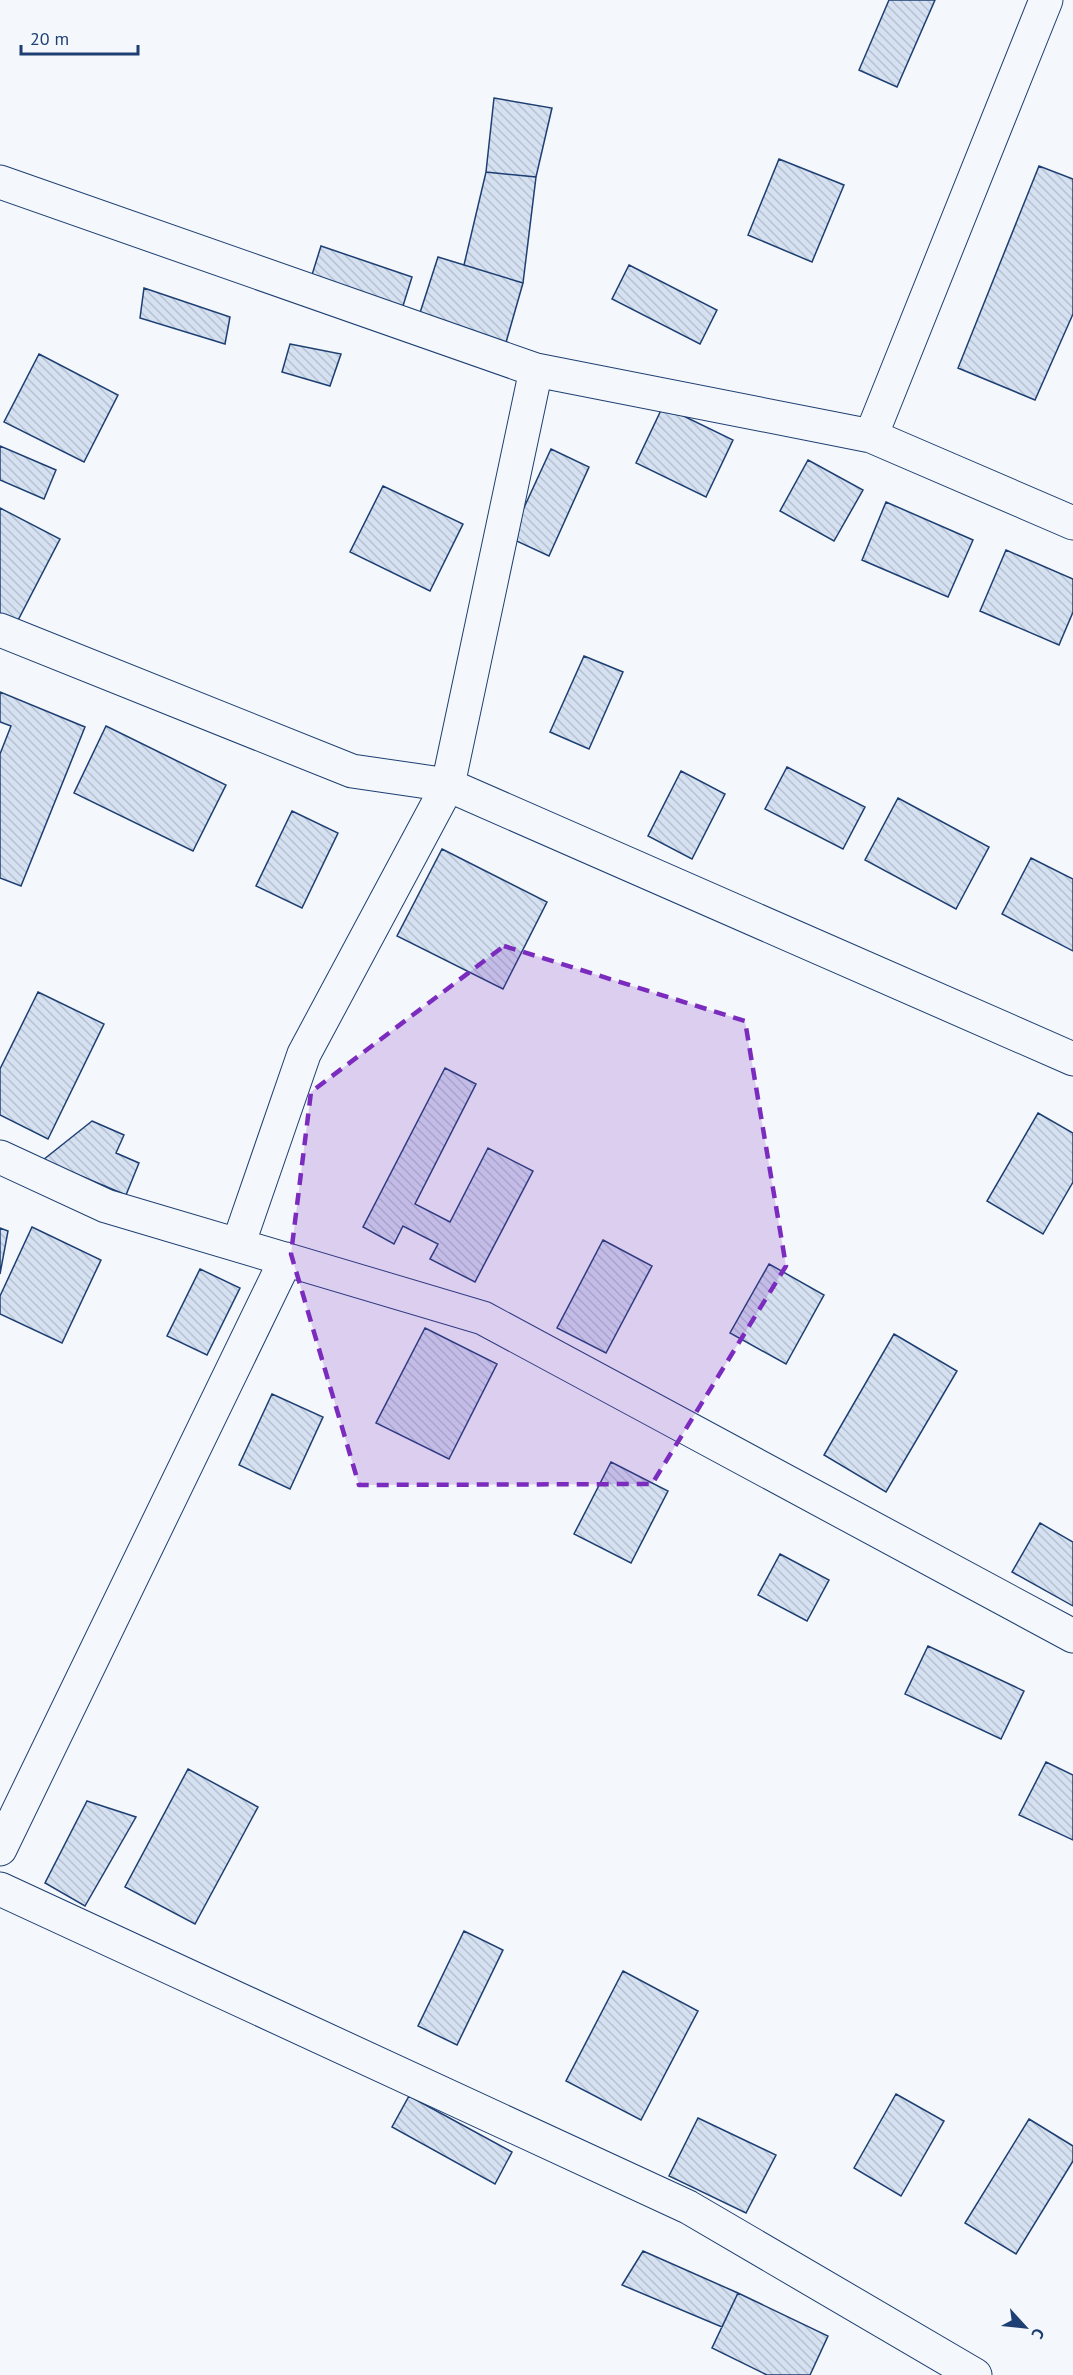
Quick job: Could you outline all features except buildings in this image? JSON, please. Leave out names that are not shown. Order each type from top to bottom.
[{"type":"street","points":[[871,436],[1046,0]]},
{"type":"street","points":[[0,182],[536,370],[871,436],[1073,523]]},
{"type":"street","points":[[238,1245],[303,1054],[448,785],[536,370]]},
{"type":"street","points":[[0,630],[352,771],[448,785],[1073,1059]]},
{"type":"street","points":[[0,1157],[106,1206],[483,1318],[1073,1636]]},
{"type":"street","points":[[0,1849],[286,1259]]},
{"type":"street","points":[[0,1889],[688,2207],[975,2375]]},
{"type":"highlighted area","points":[[504,946],[745,1021],[786,1266],[652,1484],[359,1485],[291,1254],[311,1092]]}]
